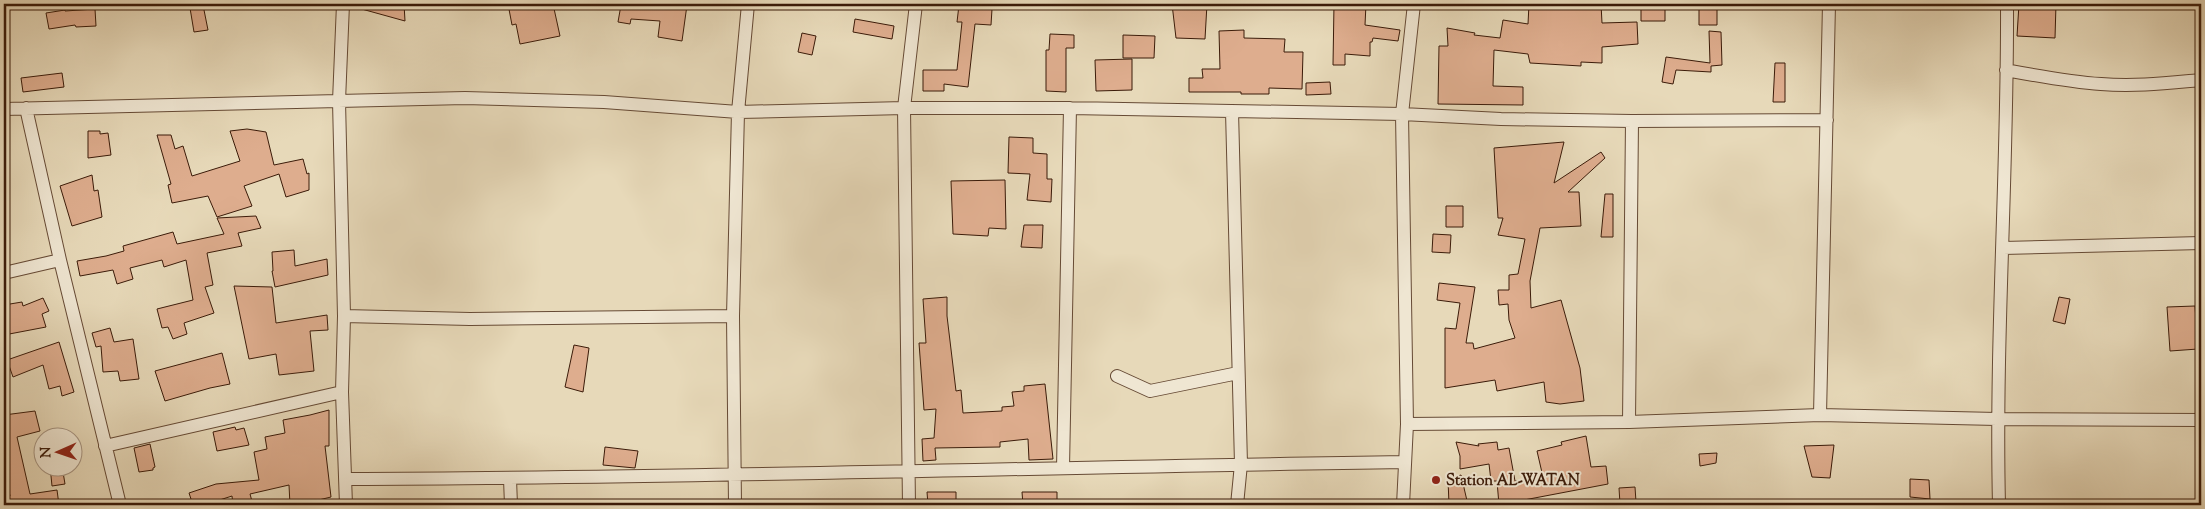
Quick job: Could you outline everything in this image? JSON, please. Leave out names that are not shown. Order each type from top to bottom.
[{"type":"street","points":[[343,4],[338,101],[344,316],[342,392],[347,479],[346,505]]},
{"type":"street","points":[[735,505],[733,316],[738,112],[748,4]]},
{"type":"street","points":[[909,505],[904,108],[916,4]]},
{"type":"street","points":[[1403,505],[1407,424],[1402,114],[1414,4]]},
{"type":"street","points":[[1820,415],[1828,4]]},
{"type":"street","points":[[1999,505],[1997,419],[2003,248],[2007,4]]},
{"type":"street","points":[[2006,70],[2102,84],[2156,84],[2201,80]]},
{"type":"street","points":[[4,109],[465,98],[604,102],[738,112],[904,108],[1070,108],[1402,114],[1501,119],[1632,121],[1827,120]]},
{"type":"street","points":[[26,108],[60,260],[120,505]]},
{"type":"street","points":[[1063,468],[1070,108]]},
{"type":"street","points":[[1232,111],[1241,464],[1238,505]]},
{"type":"street","points":[[1629,422],[1632,121]]},
{"type":"street","points":[[2003,248],[2201,243]]},
{"type":"street","points":[[4,273],[60,260]]},
{"type":"street","points":[[344,316],[470,319],[733,316]]},
{"type":"street","points":[[1117,376],[1150,391],[1238,372]]},
{"type":"street","points":[[105,446],[342,392]]},
{"type":"street","points":[[1407,424],[1629,422],[1820,415],[1997,419],[2201,420]]},
{"type":"street","points":[[347,479],[510,479],[1404,462]]},
{"type":"street","points":[[510,479],[511,505]]},
{"type":"building","points":[[358,4],[404,4],[405,21],[358,8]]},
{"type":"building","points":[[508,4],[553,4],[560,36],[520,44],[516,24],[512,25]]},
{"type":"building","points":[[1172,4],[1207,4],[1205,39],[1176,38]]},
{"type":"building","points":[[1334,4],[1366,4],[1365,25],[1400,30],[1398,41],[1373,38],[1372,42],[1370,42],[1370,56],[1345,54],[1345,65],[1333,65]]},
{"type":"building","points":[[1529,4],[1601,4],[1602,23],[1637,22],[1638,44],[1602,47],[1602,63],[1581,62],[1581,66],[1530,63],[1528,54],[1494,50],[1493,86],[1523,87],[1523,105],[1438,104],[1439,46],[1448,46],[1447,28],[1475,33],[1474,35],[1500,38],[1503,20],[1528,24]]},
{"type":"building","points":[[1699,4],[1717,4],[1717,25],[1699,25]]},
{"type":"building","points":[[2019,4],[2056,4],[2055,38],[2017,36]]},
{"type":"building","points":[[203,5],[208,30],[194,32],[190,8]]},
{"type":"building","points":[[621,5],[687,5],[682,41],[658,37],[660,21],[631,19],[630,24],[618,22]]},
{"type":"building","points":[[959,5],[992,9],[991,25],[975,24],[968,87],[944,84],[944,91],[923,91],[923,70],[957,70],[962,22],[957,22]]},
{"type":"building","points":[[1641,6],[1665,6],[1665,21],[1641,21]]},
{"type":"building","points":[[95,9],[96,26],[76,27],[75,25],[49,29],[46,13]]},
{"type":"building","points":[[855,19],[894,26],[892,39],[853,32]]},
{"type":"building","points":[[1244,30],[1244,38],[1285,39],[1284,52],[1303,52],[1302,89],[1269,88],[1269,94],[1189,92],[1189,78],[1203,78],[1202,69],[1220,69],[1219,31]]},
{"type":"building","points":[[1709,31],[1721,32],[1722,65],[1711,66],[1711,72],[1676,70],[1673,84],[1662,82],[1666,57],[1710,63]]},
{"type":"building","points":[[802,33],[816,36],[812,55],[798,52]]},
{"type":"building","points":[[1050,34],[1074,35],[1074,48],[1066,48],[1066,92],[1046,91],[1046,50],[1049,50]]},
{"type":"building","points":[[1123,35],[1155,36],[1154,58],[1123,58]]},
{"type":"building","points":[[1132,59],[1132,90],[1096,91],[1095,60]]},
{"type":"building","points":[[1775,63],[1785,63],[1785,102],[1773,102]]},
{"type":"building","points":[[62,73],[64,87],[23,92],[21,78]]},
{"type":"building","points":[[1330,82],[1331,94],[1306,95],[1306,83]]},
{"type":"building","points":[[247,129],[266,132],[274,165],[303,159],[307,174],[309,173],[309,190],[286,197],[279,174],[244,186],[252,206],[217,217],[208,196],[172,203],[168,185],[171,184],[157,135],[171,135],[175,149],[183,146],[192,176],[240,161],[230,131]]},
{"type":"building","points":[[88,131],[100,131],[100,134],[108,133],[111,155],[88,158]]},
{"type":"building","points":[[1009,137],[1033,138],[1033,153],[1047,154],[1047,179],[1052,179],[1051,202],[1027,200],[1030,174],[1008,173]]},
{"type":"building","points":[[1564,142],[1554,183],[1601,152],[1605,158],[1568,192],[1579,192],[1581,226],[1540,228],[1530,281],[1531,308],[1561,300],[1580,368],[1584,401],[1560,404],[1546,402],[1544,382],[1497,391],[1495,380],[1445,388],[1445,328],[1456,329],[1460,303],[1437,300],[1439,283],[1475,287],[1466,343],[1473,343],[1474,349],[1515,338],[1509,320],[1508,304],[1499,305],[1498,290],[1509,290],[1509,275],[1518,274],[1525,239],[1498,235],[1503,218],[1498,218],[1494,148]]},
{"type":"building","points":[[92,175],[94,191],[98,190],[102,217],[72,226],[60,186]]},
{"type":"building","points":[[1005,180],[1006,229],[989,228],[988,236],[953,234],[951,181]]},
{"type":"building","points":[[1605,194],[1613,194],[1613,237],[1601,237]]},
{"type":"building","points":[[1446,206],[1463,206],[1463,227],[1446,227]]},
{"type":"building","points":[[256,216],[261,228],[238,233],[242,246],[207,253],[213,285],[205,287],[214,313],[184,323],[187,334],[173,339],[168,327],[162,328],[157,309],[193,300],[186,260],[164,267],[162,260],[130,268],[133,279],[117,284],[113,270],[80,276],[77,261],[124,251],[123,246],[173,232],[177,244],[224,234],[217,218]]},
{"type":"building","points":[[1024,225],[1043,225],[1042,248],[1021,247]]},
{"type":"building","points":[[1433,234],[1451,235],[1450,253],[1432,252]]},
{"type":"building","points":[[294,250],[295,266],[327,259],[328,275],[275,287],[272,271],[272,252]]},
{"type":"building","points":[[234,286],[272,287],[276,323],[327,315],[328,330],[310,331],[314,371],[279,375],[276,354],[249,359]]},
{"type":"building","points":[[947,297],[947,316],[956,391],[961,390],[963,413],[1002,411],[1002,407],[1014,406],[1012,392],[1024,391],[1024,386],[1045,384],[1053,459],[1029,460],[1028,439],[1000,442],[1000,447],[935,448],[936,460],[923,461],[922,439],[934,438],[936,409],[924,410],[919,343],[926,343],[923,299]]},
{"type":"building","points":[[2059,297],[2070,299],[2065,324],[2053,321]]},
{"type":"building","points":[[43,298],[49,311],[42,314],[46,327],[4,335],[4,305],[22,302],[23,306]]},
{"type":"building","points":[[2195,306],[2198,349],[2170,351],[2167,307]]},
{"type":"building","points":[[110,328],[114,342],[133,339],[139,379],[120,381],[118,371],[103,372],[101,346],[96,347],[92,333]]},
{"type":"building","points":[[59,342],[74,392],[62,396],[60,386],[49,389],[43,365],[13,377],[7,360]]},
{"type":"building","points":[[574,345],[589,348],[583,392],[565,387]]},
{"type":"building","points":[[222,353],[230,384],[165,401],[155,371]]},
{"type":"building","points":[[329,410],[329,446],[325,446],[331,497],[298,505],[290,505],[289,485],[250,494],[253,505],[233,505],[232,496],[204,505],[193,505],[189,493],[216,484],[259,480],[254,452],[267,449],[265,437],[285,433],[283,420]]},
{"type":"building","points":[[35,411],[39,426],[32,426],[32,433],[17,437],[30,494],[57,490],[59,505],[4,505],[4,497],[10,496],[4,468],[4,415]]},
{"type":"building","points":[[235,427],[236,430],[244,428],[249,445],[217,451],[213,432]]},
{"type":"building","points":[[1586,436],[1591,467],[1606,466],[1608,484],[1524,500],[1524,505],[1499,505],[1497,481],[1491,481],[1489,464],[1460,469],[1460,456],[1456,442],[1479,446],[1478,444],[1497,442],[1498,450],[1509,448],[1515,481],[1543,477],[1537,451],[1562,445],[1561,442]]},
{"type":"building","points":[[150,444],[155,467],[153,470],[139,472],[134,448]]},
{"type":"building","points":[[1834,445],[1830,478],[1812,477],[1804,446]]},
{"type":"building","points":[[605,447],[638,451],[635,468],[603,465]]},
{"type":"building","points":[[1717,453],[1716,463],[1700,466],[1699,454]]},
{"type":"building","points":[[1461,475],[1468,505],[1449,505],[1448,479]]},
{"type":"building","points":[[51,476],[64,476],[65,484],[52,486]]},
{"type":"building","points":[[1910,479],[1929,480],[1930,499],[1910,497]]},
{"type":"building","points":[[1635,487],[1636,502],[1620,504],[1619,488]]},
{"type":"building","points":[[927,492],[956,492],[956,505],[928,505]]},
{"type":"building","points":[[1022,492],[1057,492],[1057,505],[1023,505]]},
{"type":"place","name":"Station AL-WATAN","points":[[1436,480]]}]
